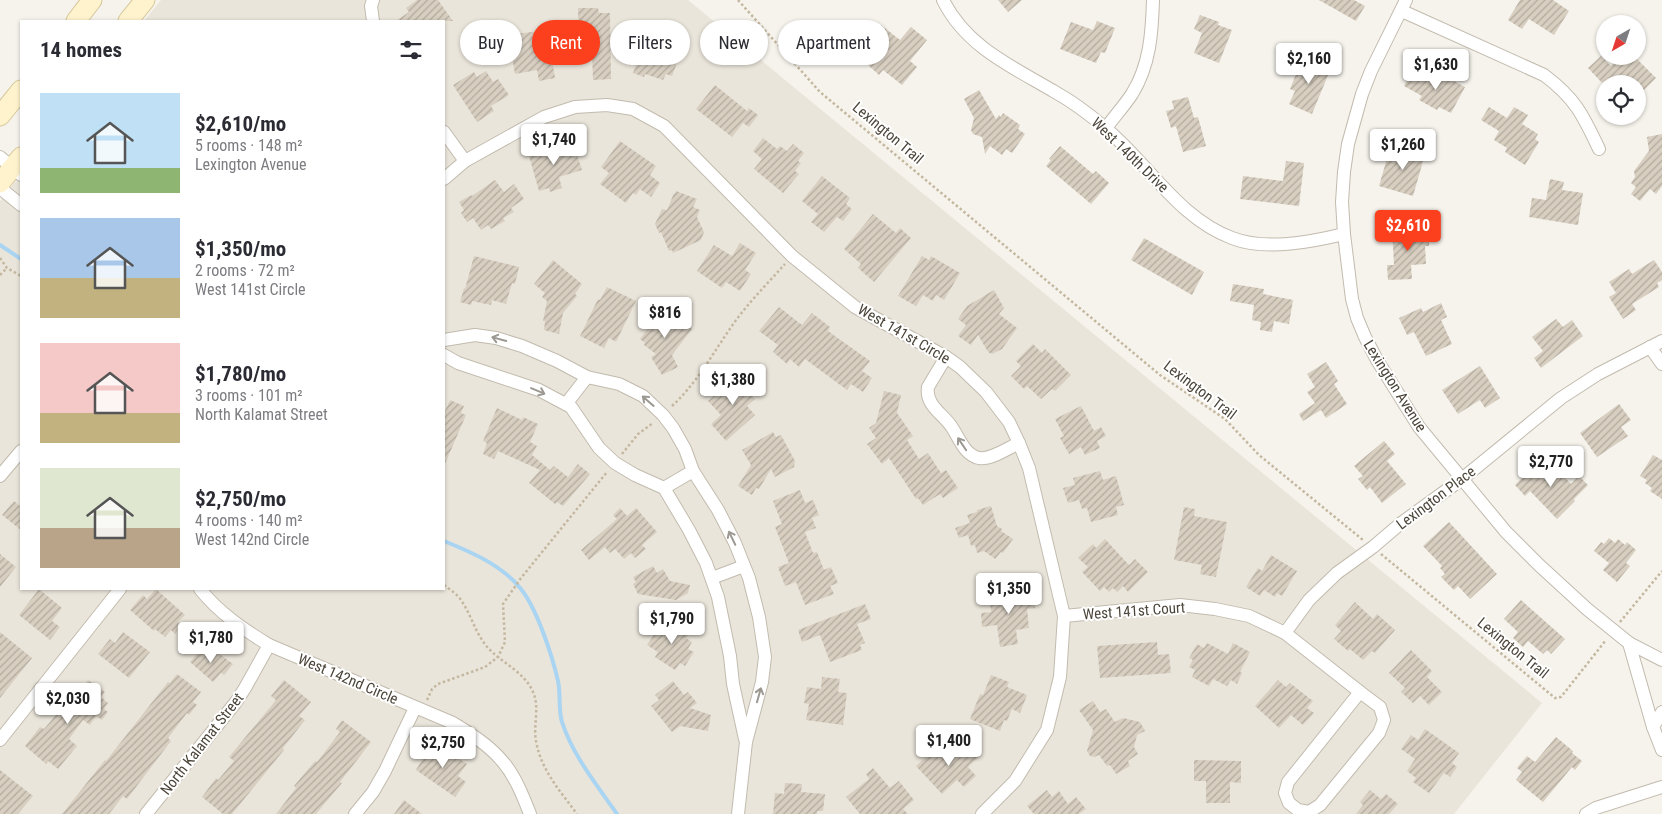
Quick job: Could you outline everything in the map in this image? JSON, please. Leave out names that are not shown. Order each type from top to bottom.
[{"type":"main road","points":[[77,20],[92,0]]},
{"type":"main road","points":[[129,20],[145,0]]},
{"type":"main road","points":[[0,116],[20,91]]},
{"type":"main road","points":[[0,183],[14,164]]},
{"type":"street","points":[[373,0],[371,6],[373,20]]},
{"type":"street","name":"West 140th Drive","points":[[943,0],[969,36],[1009,67],[1056,92],[1106,128],[1183,208],[1215,231],[1234,239],[1261,244],[1321,240],[1344,234]]},
{"type":"street","points":[[1106,128],[1132,94],[1141,75],[1148,54],[1152,32],[1153,0]]},
{"type":"street","points":[[1404,5],[1452,35],[1534,69],[1544,75],[1572,100],[1583,115],[1599,149]]},
{"type":"street","name":"Lexington Avenue","points":[[1404,5],[1371,71],[1362,94],[1348,144],[1344,172],[1342,202],[1344,234],[1352,299],[1365,337],[1418,427],[1506,532],[1587,609],[1629,643],[1662,660]]},
{"type":"street","name":"West 141st Circle","points":[[445,178],[465,161],[544,117],[575,107],[607,105],[633,109],[664,126],[792,256],[855,307],[946,357],[960,367],[986,392],[1009,422],[1029,468],[1064,616],[1060,677],[1047,730],[1015,782],[982,814]]},
{"type":"street","points":[[445,133],[465,161]]},
{"type":"street","points":[[0,188],[20,204]]},
{"type":"street","points":[[445,340],[475,335],[496,338],[522,346],[557,361],[587,377],[619,384],[643,396],[663,415],[673,428],[685,449],[693,471],[718,510],[735,543],[759,617],[765,657],[762,682],[746,742],[738,814]]},
{"type":"street","name":"Lexington Place","points":[[1285,633],[1309,600],[1337,573],[1462,479],[1561,398],[1598,374],[1662,341]]},
{"type":"street","points":[[1650,347],[1662,364]]},
{"type":"street","points":[[445,356],[458,363],[539,390],[571,407],[600,448],[616,462],[635,475],[664,488],[690,530],[706,563],[718,596],[725,627],[733,684],[746,742]]},
{"type":"street","points":[[946,357],[928,387],[927,392],[932,405],[951,426],[962,446],[977,458],[986,458],[1019,443]]},
{"type":"street","points":[[566,404],[587,377]]},
{"type":"street","points":[[0,476],[20,452]]},
{"type":"street","points":[[664,488],[693,471]]},
{"type":"street","points":[[712,578],[744,566]]},
{"type":"street","points":[[0,740],[119,590]]},
{"type":"street","name":"West 142nd Circle","points":[[201,590],[222,613],[269,645],[453,723],[478,738],[503,762],[522,793],[530,814]]},
{"type":"street","name":"West 141st Court","points":[[1064,616],[1180,605],[1215,609],[1249,616],[1285,633],[1380,707],[1384,720],[1379,732],[1320,805],[1309,812],[1298,810],[1288,803],[1285,793],[1288,782],[1360,692]]},
{"type":"street","points":[[1629,643],[1653,727],[1662,750]]},
{"type":"street","name":"North Kalamat Street","points":[[146,814],[236,702],[246,688],[269,645]]},
{"type":"street","points":[[355,814],[373,792],[419,709]]},
{"type":"street","points":[[1653,727],[1662,712]]},
{"type":"street","points":[[1586,814],[1596,808],[1662,787]]},
{"type":"path","name":"Lexington Trail","points":[[738,0],[820,92],[1160,375],[1225,419],[1259,456],[1558,699],[1662,571]]},
{"type":"path","points":[[0,258],[7,268],[20,275]]},
{"type":"path","points":[[0,275],[7,268]]},
{"type":"path","points":[[419,709],[432,689],[438,684],[484,667],[498,657],[505,642],[502,604],[521,578]]},
{"type":"path","points":[[445,586],[460,598],[481,639],[489,650],[520,676],[533,691],[536,701],[536,740],[540,757],[548,775],[577,814]]},
{"type":"shaded area","points":[[161,0],[688,0],[712,20],[700,20],[700,65],[767,65],[1542,703],[1454,814],[0,814],[0,201],[20,175],[20,590],[445,590],[445,20],[145,20]]},
{"type":"building","points":[[417,0],[438,0],[453,21],[397,20],[409,12],[406,8]]},
{"type":"building","points":[[998,0],[1022,0],[1008,12]]},
{"type":"building","points":[[1319,0],[1354,0],[1365,6],[1356,21]]},
{"type":"building","points":[[1520,0],[1553,0],[1569,11],[1554,35],[1529,19],[1522,29],[1508,20]]},
{"type":"building","points":[[578,8],[598,8],[599,13],[610,13],[611,79],[593,80],[592,65],[600,65],[600,20],[578,20]]},
{"type":"building","points":[[1200,15],[1219,22],[1218,25],[1232,30],[1219,63],[1194,53],[1202,33],[1194,29]]},
{"type":"building","points":[[1097,21],[1115,28],[1105,53],[1101,52],[1096,63],[1060,49],[1071,22],[1093,30]]},
{"type":"building","points":[[911,27],[927,40],[910,61],[917,67],[902,85],[883,70],[879,75],[868,65],[889,65],[889,31],[900,40]]},
{"type":"building","points":[[532,32],[532,65],[553,65],[555,78],[539,81],[537,70],[515,74],[513,65],[522,65],[522,33]]},
{"type":"building","points":[[1303,57],[1331,68],[1312,114],[1289,104],[1295,91],[1290,89]]},
{"type":"building","points":[[1596,61],[1596,65],[1643,65],[1656,78],[1646,88],[1646,75],[1596,76],[1588,68]]},
{"type":"building","points":[[636,65],[676,65],[672,76],[666,74],[663,80],[645,74],[644,77],[633,73]]},
{"type":"building","points":[[486,71],[493,82],[498,79],[509,95],[491,106],[494,111],[477,122],[453,85],[474,72],[477,77]]},
{"type":"building","points":[[1412,71],[1429,80],[1432,75],[1443,81],[1445,76],[1465,87],[1451,113],[1439,107],[1437,110],[1419,100],[1422,96],[1404,86]]},
{"type":"building","points":[[715,85],[747,111],[749,108],[758,115],[749,127],[743,123],[732,137],[696,109]]},
{"type":"building","points":[[979,90],[996,119],[999,115],[1001,117],[1003,113],[1020,125],[1018,129],[1025,134],[1012,153],[1006,149],[1002,155],[990,146],[985,154],[982,137],[973,134],[971,130],[974,118],[964,99]]},
{"type":"building","points":[[1188,97],[1194,118],[1198,117],[1206,146],[1183,152],[1176,126],[1171,128],[1166,111],[1174,109],[1172,101]]},
{"type":"building","points":[[1489,107],[1507,118],[1514,107],[1528,115],[1522,124],[1538,134],[1535,139],[1539,142],[1525,165],[1505,152],[1507,148],[1494,140],[1499,131],[1481,120]]},
{"type":"building","points":[[1662,134],[1662,186],[1656,194],[1650,189],[1640,201],[1631,194],[1636,187],[1631,183],[1635,177],[1634,171],[1649,151],[1647,137]]},
{"type":"building","points":[[763,138],[777,149],[780,146],[787,151],[793,144],[804,153],[798,161],[801,163],[795,171],[799,174],[783,193],[754,169],[762,159],[753,151]]},
{"type":"building","points":[[564,140],[568,155],[576,152],[582,170],[559,177],[562,188],[550,192],[549,188],[539,191],[529,156],[547,150],[546,146]]},
{"type":"building","points":[[620,141],[656,166],[650,175],[660,183],[651,197],[640,189],[636,195],[633,193],[626,203],[600,184],[609,173],[601,167]]},
{"type":"building","points":[[1060,146],[1093,174],[1096,171],[1109,183],[1091,204],[1046,166],[1051,160],[1049,159]]},
{"type":"building","points":[[1412,147],[1426,151],[1413,196],[1379,186],[1390,148],[1410,153]]},
{"type":"building","points":[[1286,161],[1304,163],[1299,206],[1240,199],[1243,176],[1283,181]]},
{"type":"building","points":[[822,176],[850,198],[846,204],[852,209],[843,221],[837,217],[824,232],[811,222],[818,214],[802,201]]},
{"type":"building","points":[[1550,179],[1564,182],[1562,190],[1583,193],[1578,225],[1529,217],[1532,198],[1546,200]]},
{"type":"building","points":[[495,180],[504,192],[514,184],[524,199],[511,208],[514,212],[503,218],[505,221],[491,229],[488,225],[481,230],[473,218],[467,222],[461,213],[464,210],[459,202],[472,196]]},
{"type":"building","points":[[676,191],[697,199],[693,207],[700,210],[697,217],[704,232],[701,240],[673,253],[672,250],[669,251],[661,232],[659,233],[655,224],[662,209],[667,210]]},
{"type":"building","points":[[873,214],[896,233],[900,228],[911,238],[874,282],[858,268],[861,264],[844,249]]},
{"type":"building","points":[[1421,227],[1421,230],[1429,230],[1429,246],[1425,246],[1426,264],[1411,265],[1412,279],[1388,280],[1387,265],[1394,265],[1392,228]]},
{"type":"building","points":[[1144,238],[1204,272],[1192,295],[1131,260]]},
{"type":"building","points":[[740,243],[756,253],[745,270],[751,274],[740,291],[726,282],[722,288],[697,271],[714,245],[732,256]]},
{"type":"building","points":[[474,256],[519,267],[515,284],[512,283],[506,304],[492,300],[491,305],[472,301],[471,305],[460,302]]},
{"type":"building","points":[[922,256],[929,260],[931,256],[960,273],[944,300],[936,295],[933,301],[923,295],[916,306],[898,296]]},
{"type":"building","points":[[553,260],[582,284],[575,294],[577,296],[563,313],[559,334],[544,330],[545,321],[543,321],[547,301],[542,297],[545,293],[534,284]]},
{"type":"building","points":[[1654,260],[1662,272],[1662,280],[1657,283],[1659,287],[1632,304],[1636,310],[1623,319],[1609,297],[1616,293],[1609,282],[1629,269],[1632,274]]},
{"type":"building","points":[[1233,284],[1264,289],[1263,294],[1293,300],[1289,324],[1274,321],[1272,332],[1260,330],[1261,322],[1252,320],[1254,305],[1230,301]]},
{"type":"building","points":[[607,287],[636,301],[616,342],[609,338],[604,348],[580,336],[598,299],[600,300]]},
{"type":"building","points":[[994,290],[1004,308],[999,314],[1017,328],[1002,349],[992,354],[988,352],[978,335],[971,345],[958,336],[966,325],[958,319],[967,306]]},
{"type":"building","points":[[1441,303],[1447,317],[1441,320],[1452,344],[1426,356],[1414,332],[1407,335],[1399,318],[1421,308],[1423,312]]},
{"type":"building","points":[[664,307],[692,329],[672,355],[678,367],[662,375],[651,357],[656,354],[644,345],[645,343],[640,339]]},
{"type":"building","points":[[779,307],[802,325],[812,313],[830,327],[828,331],[870,361],[862,371],[872,378],[863,392],[851,384],[847,390],[805,359],[799,367],[790,359],[787,364],[773,352],[778,345],[759,331]]},
{"type":"building","points":[[1556,319],[1563,327],[1572,320],[1583,336],[1541,368],[1534,358],[1543,351],[1532,337]]},
{"type":"building","points":[[1033,344],[1042,353],[1045,349],[1071,375],[1055,391],[1052,389],[1041,399],[1027,386],[1024,389],[1011,376],[1021,366],[1016,361]]},
{"type":"building","points":[[1326,362],[1338,381],[1334,384],[1347,404],[1326,418],[1321,410],[1303,421],[1299,414],[1315,403],[1307,392],[1315,387],[1307,374]]},
{"type":"building","points":[[1480,366],[1500,398],[1485,408],[1480,400],[1458,414],[1442,390]]},
{"type":"building","points":[[740,370],[750,381],[744,387],[755,399],[747,406],[755,415],[726,441],[711,424],[721,415],[708,401],[723,388],[721,386]]},
{"type":"building","points":[[884,391],[901,395],[897,413],[913,436],[907,440],[919,459],[928,453],[941,473],[946,470],[958,488],[943,498],[940,494],[923,505],[918,498],[916,499],[889,458],[882,464],[867,444],[876,438],[869,428],[876,423]]},
{"type":"building","points":[[450,400],[464,406],[461,413],[466,415],[445,464],[445,411]]},
{"type":"building","points":[[1619,404],[1631,420],[1621,427],[1628,436],[1597,457],[1580,433]]},
{"type":"building","points":[[1081,406],[1094,431],[1101,427],[1106,436],[1097,441],[1100,448],[1085,455],[1081,447],[1069,454],[1060,438],[1064,436],[1055,419]]},
{"type":"building","points":[[497,408],[522,420],[523,417],[538,424],[530,442],[537,446],[532,455],[550,470],[554,466],[568,477],[578,464],[590,474],[563,506],[557,502],[555,504],[529,483],[540,470],[498,451],[494,459],[483,454],[487,443],[483,441]]},
{"type":"building","points":[[773,432],[776,437],[781,435],[795,461],[794,467],[775,477],[771,469],[759,489],[756,488],[752,495],[738,486],[751,465],[742,450]]},
{"type":"building","points":[[1384,441],[1395,454],[1387,461],[1406,484],[1382,503],[1370,487],[1367,490],[1358,479],[1363,476],[1354,466]]},
{"type":"building","points":[[1653,455],[1662,460],[1662,499],[1650,491],[1652,488],[1645,483],[1647,480],[1640,476]]},
{"type":"building","points":[[1548,460],[1571,484],[1579,476],[1588,485],[1557,519],[1530,491],[1525,496],[1515,485],[1538,462],[1542,466]]},
{"type":"building","points":[[1100,471],[1103,480],[1116,476],[1124,505],[1116,507],[1118,515],[1091,522],[1087,508],[1082,509],[1079,500],[1068,503],[1063,488],[1075,485],[1073,478]]},
{"type":"building","points":[[800,490],[805,503],[813,500],[819,515],[812,518],[816,528],[805,532],[813,553],[817,552],[824,570],[831,567],[838,583],[830,586],[834,594],[805,605],[796,582],[785,586],[778,567],[789,563],[775,527],[782,524],[773,501]]},
{"type":"building","points":[[14,501],[20,506],[20,529],[2,515]]},
{"type":"building","points":[[991,506],[997,526],[1013,539],[1003,553],[1001,552],[995,559],[984,551],[977,553],[975,545],[971,546],[968,535],[959,538],[955,528],[970,523],[967,515]]},
{"type":"building","points":[[1184,507],[1195,509],[1194,516],[1227,522],[1216,577],[1200,574],[1202,565],[1174,560]]},
{"type":"building","points":[[620,508],[627,516],[636,508],[657,532],[642,545],[646,549],[635,558],[631,553],[624,559],[615,549],[610,553],[605,547],[589,560],[581,550],[617,519],[613,515]]},
{"type":"building","points":[[1449,522],[1497,574],[1470,599],[1458,586],[1454,590],[1441,577],[1445,574],[1440,568],[1442,566],[1423,546]]},
{"type":"building","points":[[1609,538],[1615,543],[1618,539],[1625,545],[1627,542],[1636,550],[1626,563],[1630,566],[1617,582],[1603,570],[1609,563],[1594,551],[1601,542],[1604,544]]},
{"type":"building","points":[[1105,539],[1129,565],[1135,559],[1148,572],[1128,592],[1123,586],[1117,592],[1113,588],[1109,592],[1104,587],[1100,591],[1082,572],[1088,567],[1078,558],[1093,544],[1096,548]]},
{"type":"building","points":[[0,554],[16,567],[0,587]]},
{"type":"building","points":[[1271,555],[1297,571],[1282,596],[1277,593],[1275,597],[1264,590],[1260,596],[1246,587],[1258,568],[1262,571]]},
{"type":"building","points":[[653,566],[657,573],[663,569],[670,581],[690,585],[688,593],[676,600],[638,594],[633,584],[636,582],[633,577]]},
{"type":"building","points":[[38,590],[62,608],[52,621],[60,627],[50,640],[19,615]]},
{"type":"building","points":[[157,590],[185,615],[178,622],[182,626],[175,634],[171,630],[165,637],[155,629],[154,631],[130,610],[143,595],[147,599]]},
{"type":"building","points":[[1026,590],[1027,597],[1034,596],[1035,608],[1027,609],[1029,628],[1016,630],[1018,644],[1000,647],[997,625],[982,627],[981,613],[991,612],[989,594]]},
{"type":"building","points":[[1521,600],[1565,639],[1551,654],[1547,650],[1543,654],[1528,641],[1523,647],[1513,638],[1518,632],[1504,619]]},
{"type":"building","points":[[1355,602],[1373,619],[1377,614],[1395,630],[1375,653],[1372,651],[1363,660],[1350,649],[1348,651],[1334,639],[1341,631],[1335,625]]},
{"type":"building","points":[[865,604],[871,619],[857,624],[865,643],[860,645],[862,650],[830,662],[820,635],[802,642],[798,630]]},
{"type":"building","points":[[677,620],[692,630],[686,638],[692,642],[688,649],[694,652],[685,666],[680,663],[675,670],[655,657],[658,652],[647,645],[661,624],[671,630]]},
{"type":"building","points":[[0,632],[32,658],[0,698]]},
{"type":"building","points":[[123,632],[150,652],[129,678],[98,654],[110,639],[115,643]]},
{"type":"building","points":[[1157,642],[1158,655],[1169,654],[1171,673],[1100,678],[1097,646]]},
{"type":"building","points":[[1207,643],[1228,654],[1233,643],[1250,652],[1240,672],[1242,673],[1237,684],[1231,680],[1227,686],[1213,679],[1209,686],[1192,677],[1195,670],[1189,667],[1193,660],[1189,658],[1197,644],[1204,648]]},
{"type":"building","points":[[203,647],[214,656],[217,652],[233,664],[224,675],[221,673],[213,682],[190,662]]},
{"type":"building","points":[[1411,650],[1432,671],[1427,677],[1442,692],[1429,705],[1420,696],[1413,703],[1401,692],[1405,688],[1389,673]]},
{"type":"building","points":[[177,674],[201,692],[193,702],[197,705],[189,715],[187,713],[168,738],[171,741],[127,799],[123,796],[109,814],[62,814],[168,682],[170,683]]},
{"type":"building","points":[[991,675],[1009,682],[1007,687],[1027,695],[1020,713],[1012,709],[1007,721],[1004,720],[1000,731],[970,719],[980,694],[983,695]]},
{"type":"building","points":[[822,677],[840,679],[838,692],[847,693],[843,725],[806,720],[809,704],[804,703],[807,687],[821,689]]},
{"type":"building","points":[[88,680],[105,692],[101,697],[108,703],[104,709],[108,712],[102,720],[96,716],[90,725],[83,720],[69,739],[77,746],[58,769],[48,761],[46,764],[25,746],[40,727],[44,729],[71,694],[75,697]]},
{"type":"building","points":[[284,680],[311,702],[299,716],[305,720],[283,748],[284,750],[232,814],[223,814],[202,797],[216,778],[218,780],[234,761],[229,757],[276,700],[271,696]]},
{"type":"building","points":[[1278,680],[1286,687],[1290,683],[1313,701],[1307,708],[1314,713],[1303,725],[1291,715],[1279,728],[1255,706]]},
{"type":"building","points":[[673,681],[684,695],[688,692],[697,703],[690,708],[711,715],[708,731],[680,726],[672,732],[651,706],[659,700],[655,695]]},
{"type":"building","points":[[1093,701],[1100,712],[1106,709],[1115,722],[1123,718],[1140,722],[1145,731],[1137,735],[1134,747],[1138,754],[1128,761],[1130,766],[1116,774],[1110,765],[1107,766],[1099,755],[1090,756],[1087,751],[1093,730],[1079,710]]},
{"type":"building","points":[[342,720],[371,742],[340,782],[342,783],[316,814],[276,814],[296,788],[294,786],[315,761],[317,762],[340,732],[336,729]]},
{"type":"building","points":[[1425,729],[1459,753],[1452,763],[1457,767],[1450,777],[1444,773],[1429,793],[1413,782],[1416,778],[1407,771],[1415,759],[1401,749],[1411,735],[1418,740]]},
{"type":"building","points":[[1556,737],[1582,761],[1575,770],[1572,767],[1543,802],[1516,780],[1522,772],[1517,768],[1527,756],[1535,762]]},
{"type":"building","points":[[433,741],[467,764],[458,776],[466,782],[455,797],[416,770]]},
{"type":"building","points":[[965,741],[979,757],[968,767],[976,776],[964,787],[957,780],[942,794],[916,766],[930,753],[934,757],[944,748],[950,755]]},
{"type":"building","points":[[1194,760],[1241,761],[1241,783],[1230,782],[1230,803],[1206,803],[1206,781],[1194,781]]},
{"type":"building","points":[[873,768],[890,788],[899,781],[914,800],[903,809],[908,814],[860,814],[846,797],[869,779],[866,774]]},
{"type":"building","points":[[0,770],[33,796],[18,814],[0,814]]},
{"type":"building","points":[[785,783],[802,784],[801,792],[825,794],[823,811],[817,811],[817,814],[773,814],[775,793],[784,794]]},
{"type":"building","points":[[1047,790],[1052,797],[1059,791],[1068,804],[1076,797],[1086,809],[1079,814],[1034,814],[1027,806]]},
{"type":"building","points":[[1370,790],[1381,799],[1386,794],[1398,804],[1389,814],[1356,814],[1363,805],[1360,802]]},
{"type":"building","points":[[404,800],[422,814],[394,814]]},
{"type":"waterway","points":[[0,245],[20,258]]},
{"type":"waterway","points":[[445,541],[495,566],[513,580],[527,598],[533,608],[552,658],[559,686],[561,717],[567,735],[586,770],[617,814]]}]
